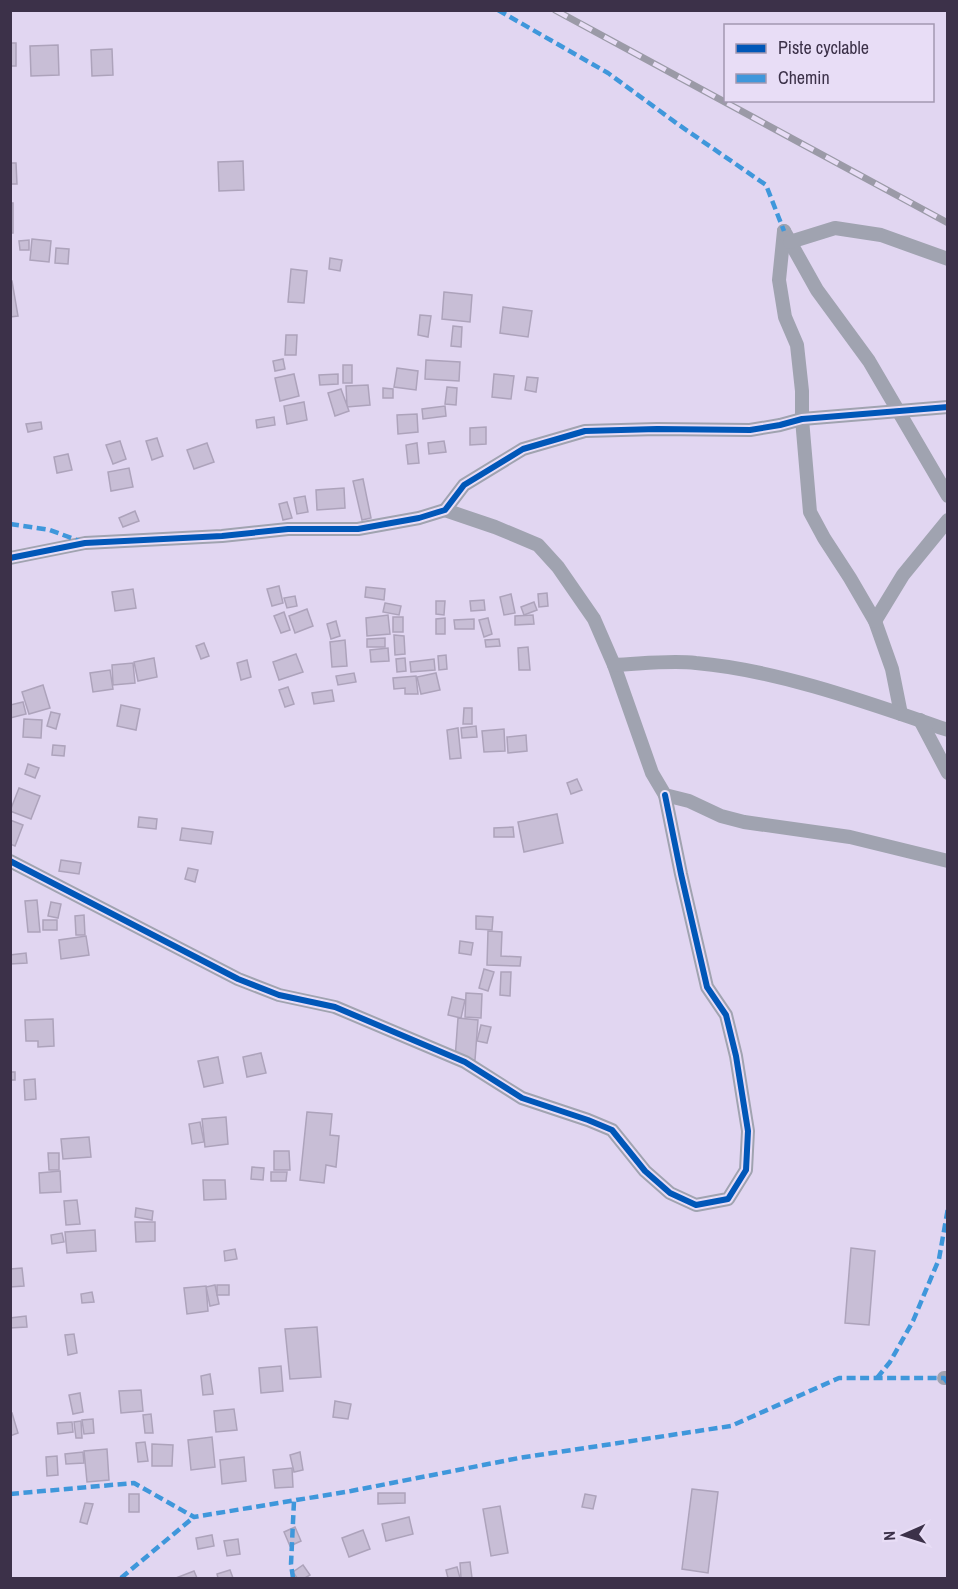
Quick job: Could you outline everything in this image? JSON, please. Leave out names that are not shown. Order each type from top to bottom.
[{"type":"street","points":[[790,242],[835,228],[881,235],[948,259]]},
{"type":"street","points":[[901,714],[892,669],[875,621],[810,512],[797,345],[785,317],[779,280],[784,231],[817,290],[869,361],[948,496]]},
{"type":"street","points":[[10,558],[85,543],[288,530],[358,529],[419,518],[445,510],[464,485],[523,449],[585,431],[750,430],[802,419],[948,407]]},
{"type":"street","points":[[10,861],[237,979],[279,995],[335,1007],[465,1062],[522,1098],[612,1130],[645,1171],[670,1193],[696,1205],[728,1199],[746,1170],[748,1131],[735,1056],[726,1016],[706,987],[666,795],[652,773],[614,665],[594,620],[558,567],[538,545],[445,510]]},
{"type":"street","points":[[875,621],[903,575],[948,520]]},
{"type":"street","points":[[614,665],[695,663],[749,671],[836,693],[948,730]]},
{"type":"street","points":[[920,720],[948,773]]},
{"type":"street","points":[[666,795],[689,801],[721,816],[744,822],[850,837],[948,861]]},
{"type":"building","points":[[10,43],[16,43],[16,66],[10,66]]},
{"type":"building","points":[[58,45],[59,75],[31,76],[30,46]]},
{"type":"building","points":[[112,49],[113,75],[92,76],[91,50]]},
{"type":"building","points":[[243,161],[244,190],[219,191],[218,162]]},
{"type":"building","points":[[10,163],[16,163],[17,184],[10,184]]},
{"type":"building","points":[[10,203],[13,203],[13,233],[10,233]]},
{"type":"building","points":[[32,239],[51,241],[49,262],[30,260]]},
{"type":"building","points":[[29,240],[29,250],[20,250],[19,241]]},
{"type":"building","points":[[56,248],[69,249],[68,264],[55,263]]},
{"type":"building","points":[[330,258],[342,260],[340,271],[329,269]]},
{"type":"building","points":[[291,269],[307,271],[304,303],[288,302]]},
{"type":"building","points":[[10,281],[12,281],[18,316],[10,317]]},
{"type":"building","points":[[444,292],[472,295],[470,322],[442,319]]},
{"type":"building","points":[[503,307],[532,311],[528,337],[500,333]]},
{"type":"building","points":[[420,315],[431,316],[428,337],[418,335]]},
{"type":"building","points":[[453,326],[462,327],[461,347],[451,346]]},
{"type":"building","points":[[286,335],[297,335],[296,355],[285,355]]},
{"type":"building","points":[[283,359],[285,369],[275,371],[273,361]]},
{"type":"building","points":[[426,360],[460,362],[459,381],[425,379]]},
{"type":"building","points":[[343,365],[352,365],[352,383],[343,383]]},
{"type":"building","points":[[397,368],[418,371],[416,390],[394,387]]},
{"type":"building","points":[[294,374],[299,396],[280,401],[275,378]]},
{"type":"building","points":[[338,374],[338,384],[320,385],[319,375]]},
{"type":"building","points":[[494,374],[514,376],[511,399],[492,397]]},
{"type":"building","points":[[527,377],[538,378],[536,392],[525,390]]},
{"type":"building","points":[[368,385],[370,405],[347,407],[346,386]]},
{"type":"building","points":[[447,387],[457,388],[456,405],[445,404]]},
{"type":"building","points":[[383,388],[393,389],[393,398],[383,398]]},
{"type":"building","points":[[341,389],[349,411],[335,416],[328,393]]},
{"type":"building","points":[[304,402],[307,420],[287,424],[284,406]]},
{"type":"building","points":[[445,406],[446,416],[423,419],[422,409]]},
{"type":"building","points":[[417,414],[418,432],[398,434],[397,415]]},
{"type":"building","points":[[274,417],[275,425],[257,428],[256,420]]},
{"type":"building","points":[[41,422],[42,429],[28,432],[26,424]]},
{"type":"building","points":[[486,427],[486,444],[470,445],[470,428]]},
{"type":"building","points":[[157,438],[163,456],[152,460],[146,441]]},
{"type":"building","points":[[120,441],[126,459],[113,464],[106,445]]},
{"type":"building","points":[[444,441],[446,452],[429,454],[428,443]]},
{"type":"building","points":[[207,443],[214,462],[194,469],[187,450]]},
{"type":"building","points":[[417,443],[419,463],[408,464],[406,445]]},
{"type":"building","points":[[68,454],[72,470],[57,473],[54,457]]},
{"type":"building","points":[[129,468],[133,487],[111,491],[108,472]]},
{"type":"building","points":[[363,479],[371,518],[362,520],[353,481]]},
{"type":"building","points":[[344,488],[345,508],[317,510],[316,490]]},
{"type":"building","points":[[305,496],[308,512],[297,514],[294,498]]},
{"type":"building","points":[[287,502],[292,518],[283,520],[279,504]]},
{"type":"building","points":[[135,511],[139,521],[123,527],[119,518]]},
{"type":"building","points":[[279,586],[283,603],[272,606],[267,589]]},
{"type":"building","points":[[366,587],[385,589],[384,600],[365,597]]},
{"type":"building","points":[[133,589],[136,608],[115,611],[112,592]]},
{"type":"building","points":[[547,593],[548,606],[539,607],[538,594]]},
{"type":"building","points":[[511,594],[515,613],[504,615],[500,597]]},
{"type":"building","points":[[295,596],[297,606],[287,608],[284,598]]},
{"type":"building","points":[[484,600],[485,610],[471,611],[470,601]]},
{"type":"building","points":[[436,601],[445,601],[444,615],[436,614]]},
{"type":"building","points":[[534,602],[537,610],[524,615],[521,607]]},
{"type":"building","points":[[385,603],[401,606],[399,615],[383,612]]},
{"type":"building","points":[[307,609],[313,626],[295,633],[289,616]]},
{"type":"building","points":[[284,612],[290,630],[281,633],[274,616]]},
{"type":"building","points":[[388,615],[390,634],[367,636],[366,618]]},
{"type":"building","points":[[533,615],[534,624],[515,625],[515,616]]},
{"type":"building","points":[[393,617],[403,617],[403,632],[393,632]]},
{"type":"building","points":[[445,618],[445,634],[436,634],[436,619]]},
{"type":"building","points":[[488,618],[492,634],[484,637],[479,620]]},
{"type":"building","points":[[474,619],[474,629],[455,629],[454,620]]},
{"type":"building","points":[[336,621],[340,636],[331,639],[327,624]]},
{"type":"building","points":[[394,635],[404,636],[405,654],[395,655]]},
{"type":"building","points":[[385,638],[385,647],[367,647],[367,639]]},
{"type":"building","points":[[499,639],[500,646],[486,647],[485,640]]},
{"type":"building","points":[[345,640],[347,666],[332,667],[330,642]]},
{"type":"building","points":[[204,643],[209,656],[201,659],[196,646]]},
{"type":"building","points":[[528,647],[530,670],[519,670],[518,648]]},
{"type":"building","points":[[388,648],[389,661],[371,662],[370,650]]},
{"type":"building","points":[[296,654],[303,672],[279,680],[273,662]]},
{"type":"building","points":[[446,655],[447,669],[439,670],[438,656]]},
{"type":"building","points":[[154,658],[157,677],[138,681],[134,662]]},
{"type":"building","points":[[405,658],[406,671],[397,672],[396,659]]},
{"type":"building","points":[[434,659],[435,670],[411,672],[410,662]]},
{"type":"building","points":[[247,660],[251,677],[241,680],[237,663]]},
{"type":"building","points":[[133,663],[135,683],[113,685],[112,665]]},
{"type":"building","points":[[110,670],[113,689],[93,692],[90,673]]},
{"type":"building","points":[[354,673],[356,682],[338,685],[336,676]]},
{"type":"building","points":[[436,673],[440,690],[421,694],[417,677]]},
{"type":"building","points":[[416,676],[418,694],[405,694],[405,688],[394,689],[393,678]]},
{"type":"building","points":[[43,685],[50,708],[29,714],[22,692]]},
{"type":"building","points":[[288,687],[294,704],[285,707],[279,690]]},
{"type":"building","points":[[332,690],[334,701],[314,704],[312,693]]},
{"type":"building","points":[[23,702],[26,714],[10,718],[10,705]]},
{"type":"building","points":[[121,705],[140,709],[136,730],[117,726]]},
{"type":"building","points":[[464,708],[472,708],[472,724],[463,724]]},
{"type":"building","points":[[51,712],[60,714],[56,729],[47,726]]},
{"type":"building","points":[[24,719],[42,720],[41,738],[23,737]]},
{"type":"building","points":[[476,726],[477,737],[462,738],[461,728]]},
{"type":"building","points":[[458,728],[461,758],[450,759],[447,730]]},
{"type":"building","points":[[504,729],[505,751],[484,752],[482,731]]},
{"type":"building","points":[[526,735],[527,751],[508,753],[507,737]]},
{"type":"building","points":[[53,745],[65,746],[64,756],[52,755]]},
{"type":"building","points":[[28,764],[39,768],[35,778],[25,774]]},
{"type":"building","points":[[577,779],[582,790],[571,794],[567,783]]},
{"type":"building","points":[[19,788],[40,796],[31,819],[10,811]]},
{"type":"building","points":[[557,814],[563,843],[524,852],[518,822]]},
{"type":"building","points":[[139,817],[157,819],[156,829],[138,827]]},
{"type":"building","points":[[10,820],[23,825],[15,846],[10,844]]},
{"type":"building","points":[[513,827],[514,837],[494,837],[494,828]]},
{"type":"building","points":[[182,828],[213,832],[211,844],[180,840]]},
{"type":"building","points":[[61,860],[81,863],[79,874],[59,871]]},
{"type":"building","points":[[188,868],[198,870],[195,882],[185,879]]},
{"type":"building","points":[[37,900],[40,932],[28,932],[25,901]]},
{"type":"building","points":[[51,902],[61,904],[58,918],[48,916]]},
{"type":"building","points":[[84,915],[85,935],[76,935],[75,916]]},
{"type":"building","points":[[476,916],[493,917],[492,930],[476,929]]},
{"type":"building","points":[[43,920],[57,920],[57,930],[43,930]]},
{"type":"building","points":[[488,931],[502,932],[501,956],[521,957],[520,966],[487,965]]},
{"type":"building","points":[[86,936],[89,955],[61,959],[59,940]]},
{"type":"building","points":[[460,941],[473,943],[471,955],[459,953]]},
{"type":"building","points":[[26,953],[27,963],[10,964],[10,955]]},
{"type":"building","points":[[484,969],[494,972],[488,991],[479,988]]},
{"type":"building","points":[[501,972],[511,972],[510,996],[500,995]]},
{"type":"building","points":[[466,993],[482,994],[481,1018],[465,1017]]},
{"type":"building","points":[[452,997],[465,1000],[461,1018],[448,1015]]},
{"type":"building","points":[[458,1018],[478,1020],[475,1060],[455,1059]]},
{"type":"building","points":[[53,1019],[54,1046],[38,1047],[38,1041],[26,1041],[25,1020]]},
{"type":"building","points":[[481,1025],[491,1027],[487,1043],[477,1041]]},
{"type":"building","points":[[261,1053],[266,1073],[247,1077],[243,1057]]},
{"type":"building","points":[[218,1057],[223,1083],[204,1087],[198,1061]]},
{"type":"building","points":[[10,1072],[15,1072],[15,1080],[10,1080]]},
{"type":"building","points":[[35,1079],[36,1099],[25,1100],[24,1080]]},
{"type":"building","points":[[307,1112],[332,1114],[330,1135],[339,1136],[336,1167],[326,1165],[324,1183],[300,1180]]},
{"type":"building","points":[[226,1117],[228,1144],[205,1147],[202,1119]]},
{"type":"building","points":[[200,1122],[204,1142],[192,1144],[189,1124]]},
{"type":"building","points":[[89,1137],[91,1157],[63,1159],[61,1139]]},
{"type":"building","points":[[274,1151],[289,1151],[290,1170],[274,1170]]},
{"type":"building","points":[[48,1153],[59,1153],[59,1170],[49,1170]]},
{"type":"building","points":[[252,1167],[264,1168],[263,1180],[251,1179]]},
{"type":"building","points":[[60,1171],[61,1192],[40,1193],[39,1173]]},
{"type":"building","points":[[271,1172],[287,1172],[286,1181],[271,1181]]},
{"type":"building","points":[[203,1180],[225,1180],[226,1199],[204,1200]]},
{"type":"building","points":[[77,1200],[80,1224],[66,1225],[64,1201]]},
{"type":"building","points":[[136,1208],[153,1211],[152,1220],[135,1217]]},
{"type":"building","points":[[135,1222],[155,1222],[155,1241],[136,1242]]},
{"type":"building","points":[[95,1230],[96,1251],[67,1253],[65,1232]]},
{"type":"building","points":[[62,1233],[64,1242],[52,1244],[51,1235]]},
{"type":"building","points":[[851,1248],[875,1251],[869,1325],[845,1323]]},
{"type":"building","points":[[235,1249],[237,1259],[225,1261],[224,1251]]},
{"type":"building","points":[[22,1268],[24,1286],[10,1287],[10,1269]]},
{"type":"building","points":[[215,1285],[219,1304],[210,1306],[206,1287]]},
{"type":"building","points":[[217,1285],[229,1285],[229,1295],[217,1295]]},
{"type":"building","points":[[206,1286],[208,1311],[187,1314],[184,1288]]},
{"type":"building","points":[[92,1292],[94,1302],[82,1303],[81,1294]]},
{"type":"building","points":[[26,1316],[27,1327],[10,1328],[10,1318]]},
{"type":"building","points":[[317,1327],[321,1377],[290,1379],[285,1329]]},
{"type":"building","points":[[74,1334],[77,1353],[68,1355],[65,1335]]},
{"type":"building","points":[[281,1366],[283,1391],[261,1393],[259,1368]]},
{"type":"building","points":[[210,1374],[213,1394],[203,1395],[201,1376]]},
{"type":"building","points":[[141,1390],[143,1411],[121,1413],[119,1391]]},
{"type":"building","points":[[80,1393],[83,1412],[73,1414],[69,1395]]},
{"type":"building","points":[[335,1401],[351,1404],[348,1419],[333,1417]]},
{"type":"building","points":[[234,1409],[237,1430],[216,1432],[214,1411]]},
{"type":"building","points":[[12,1413],[18,1433],[10,1436],[10,1414]]},
{"type":"building","points":[[151,1414],[153,1433],[145,1433],[143,1415]]},
{"type":"building","points":[[93,1419],[94,1433],[84,1434],[82,1420]]},
{"type":"building","points":[[81,1421],[82,1438],[76,1438],[74,1422]]},
{"type":"building","points":[[72,1422],[73,1432],[58,1434],[57,1423]]},
{"type":"building","points":[[212,1437],[215,1467],[191,1470],[188,1440]]},
{"type":"building","points":[[145,1442],[148,1461],[138,1462],[136,1443]]},
{"type":"building","points":[[152,1444],[173,1445],[172,1466],[152,1466]]},
{"type":"building","points":[[107,1449],[109,1480],[87,1482],[84,1451]]},
{"type":"building","points":[[83,1452],[84,1463],[66,1464],[65,1454]]},
{"type":"building","points":[[300,1452],[303,1470],[294,1472],[290,1455]]},
{"type":"building","points":[[57,1456],[58,1475],[47,1476],[46,1457]]},
{"type":"building","points":[[244,1457],[246,1481],[222,1484],[220,1460]]},
{"type":"building","points":[[292,1468],[293,1487],[275,1488],[273,1470]]},
{"type":"building","points":[[692,1489],[718,1492],[708,1573],[682,1569]]},
{"type":"building","points":[[378,1493],[405,1493],[405,1503],[378,1504]]},
{"type":"building","points":[[129,1494],[139,1494],[139,1512],[129,1512]]},
{"type":"building","points":[[585,1494],[596,1496],[593,1509],[582,1507]]},
{"type":"building","points":[[85,1503],[93,1504],[87,1524],[80,1522]]},
{"type":"building","points":[[500,1506],[508,1553],[491,1556],[483,1509]]},
{"type":"building","points":[[409,1517],[413,1534],[386,1541],[382,1524]]},
{"type":"building","points":[[295,1527],[301,1541],[290,1546],[284,1532]]},
{"type":"building","points":[[363,1530],[370,1549],[349,1557],[342,1538]]},
{"type":"building","points":[[212,1535],[214,1546],[198,1549],[196,1538]]},
{"type":"building","points":[[238,1539],[240,1554],[227,1556],[224,1541]]},
{"type":"building","points":[[470,1562],[472,1578],[461,1578],[460,1563]]},
{"type":"building","points":[[303,1565],[310,1575],[297,1578],[293,1572]]},
{"type":"building","points":[[457,1567],[460,1578],[448,1578],[446,1570]]},
{"type":"building","points":[[230,1570],[233,1578],[218,1578],[217,1574]]},
{"type":"building","points":[[194,1571],[197,1578],[176,1578]]},
{"type":"railway","points":[[555,10],[724,102]]},
{"type":"railway","points":[[725,102],[948,223]]},
{"type":"marked path","points":[[498,10],[608,73],[766,185],[784,231]]},
{"type":"marked path","points":[[10,524],[50,530],[82,542]]},
{"type":"marked path","points":[[877,1378],[890,1362],[913,1321],[939,1259],[948,1208]]},
{"type":"marked path","points":[[10,1494],[134,1483],[194,1517],[351,1491],[519,1458],[731,1426],[839,1378],[944,1378],[948,1383]]},
{"type":"marked path","points":[[293,1578],[291,1564],[294,1501]]},
{"type":"marked path","points":[[121,1578],[194,1517]]},
{"type":"cycle path","points":[[10,558],[85,543],[222,536],[288,529],[358,529],[419,518],[445,510],[464,485],[523,449],[585,431],[750,430],[802,419],[948,407]]},
{"type":"cycle path","points":[[10,861],[238,979],[279,995],[335,1007],[465,1062],[522,1098],[612,1130],[645,1171],[670,1193],[696,1205],[728,1199],[746,1170],[748,1131],[736,1056],[726,1015],[707,987],[665,795]]}]
